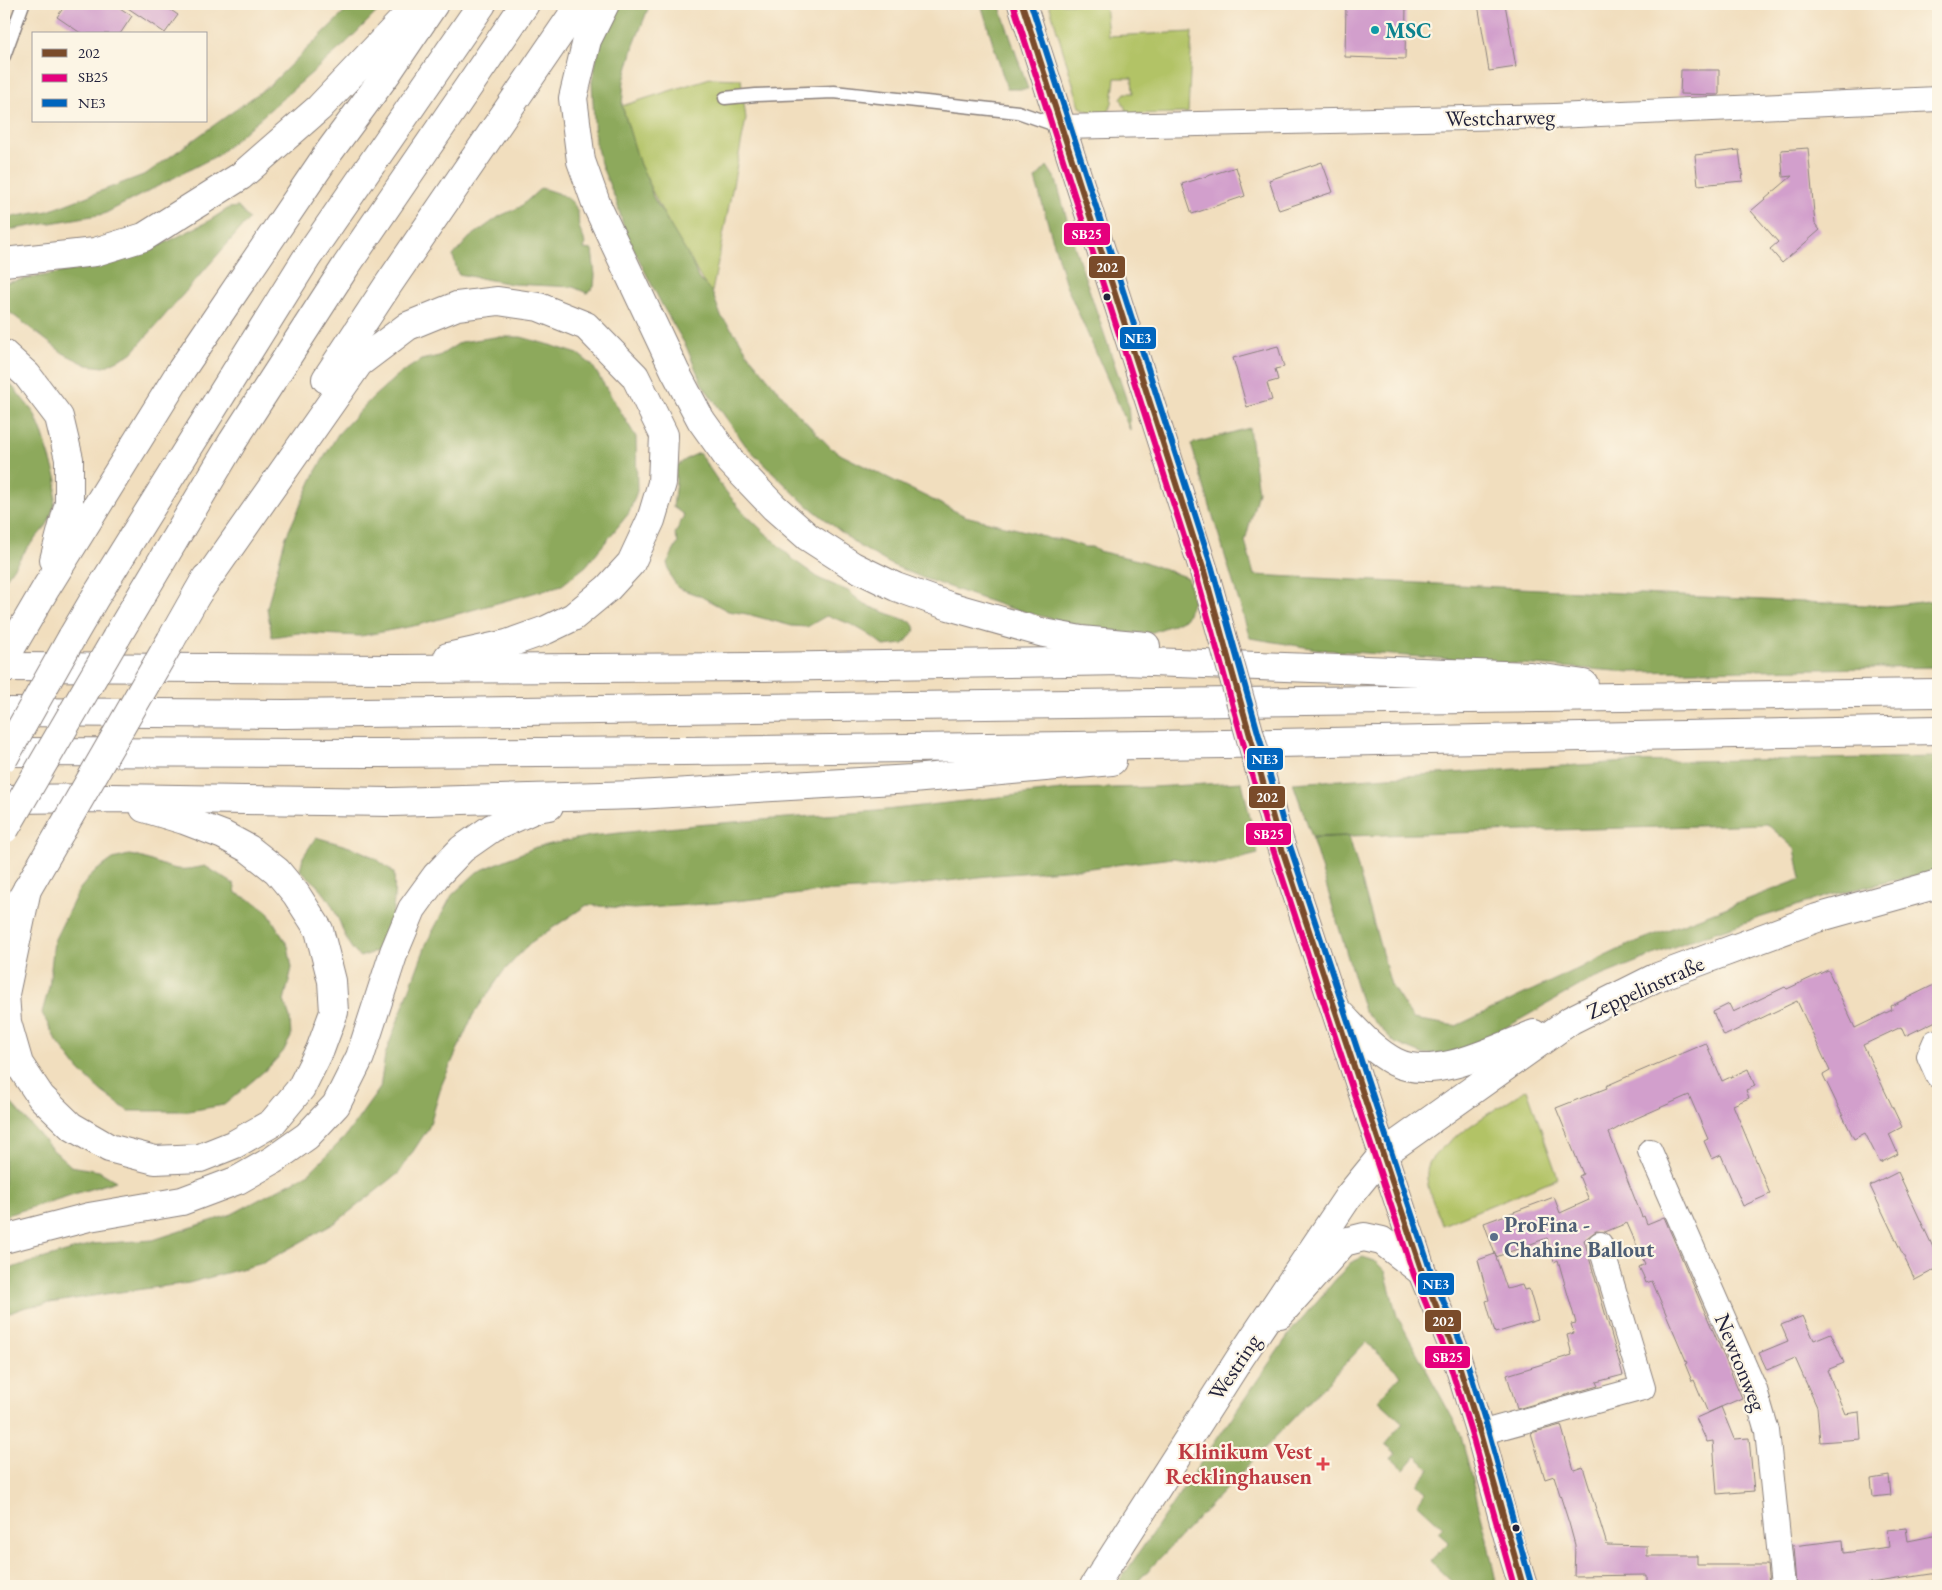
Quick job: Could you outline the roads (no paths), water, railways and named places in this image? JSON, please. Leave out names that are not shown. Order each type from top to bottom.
[{"type":"main road","points":[[4,262],[95,252],[144,237],[241,176],[319,108],[418,4]]},
{"type":"main road","points":[[4,660],[46,588],[182,369],[238,284],[434,4]]},
{"type":"main road","points":[[4,758],[96,596],[306,258],[482,4]]},
{"type":"main road","points":[[4,830],[233,441],[352,258],[525,4]]},
{"type":"main road","points":[[4,930],[171,640],[240,515],[287,439],[394,277],[580,4]]},
{"type":"main road","points":[[605,4],[587,40],[573,98],[581,161],[597,206],[621,258],[701,420],[731,462],[774,507],[808,536],[853,566],[896,586],[950,606],[1044,633],[1081,640],[1277,657],[1321,669]]},
{"type":"main road","points":[[1022,4],[1204,571],[1280,843],[1422,1272],[1454,1349],[1480,1432],[1523,1586]]},
{"type":"main road","points":[[197,594],[359,363],[408,326],[457,306],[498,301],[539,307],[586,326],[635,376],[664,435],[662,483],[651,520],[631,563],[608,588],[573,617],[546,630],[507,644],[396,668]]},
{"type":"main road","points":[[4,354],[27,375],[59,417],[69,459],[69,503],[46,588]]},
{"type":"main road","points":[[4,667],[749,667],[1124,661],[1530,676],[1660,696]]},
{"type":"main road","points":[[4,712],[285,714],[1938,693]]},
{"type":"main road","points":[[4,752],[398,753],[1222,744],[1938,730]]},
{"type":"main road","points":[[4,799],[111,798],[392,802],[637,795],[912,779],[1106,762],[1222,744]]},
{"type":"main road","points":[[4,1239],[89,1217],[182,1201],[238,1180],[273,1160],[307,1136],[336,1105],[360,1057],[394,952],[412,909],[436,876],[462,849],[492,828],[537,808],[637,795]]},
{"type":"main road","points":[[28,889],[5,994],[7,1022],[19,1064],[41,1097],[71,1126],[109,1148],[155,1160],[200,1158],[235,1144],[272,1123],[301,1088],[320,1050],[334,1012],[332,981],[319,930],[296,894],[277,871],[249,849],[223,835],[184,820],[111,798]]},
{"type":"main road","name":"Zeppelinstraße","points":[[1383,1154],[1571,1020],[1655,978],[1809,921],[1938,884]]},
{"type":"main road","points":[[1335,1010],[1380,1053],[1397,1063],[1412,1067],[1432,1068],[1464,1061],[1571,1020]]},
{"type":"main road","name":"Westring","points":[[1094,1586],[1240,1358],[1348,1197],[1383,1154]]},
{"type":"main road","points":[[1240,1358],[1344,1242],[1364,1237],[1382,1241],[1422,1272]]},
{"type":"street","name":"Westcharweg","points":[[1061,127],[1555,116],[1938,99]]},
{"type":"street","points":[[1937,1041],[1929,1056],[1938,1076]]},
{"type":"street","name":"Newtonweg","points":[[1650,1150],[1756,1390],[1767,1431],[1783,1586]]},
{"type":"street","points":[[1480,1432],[1644,1388],[1600,1244]]},
{"type":"lane","points":[[4,56],[23,4]]},
{"type":"lane","points":[[725,98],[834,92],[1018,112],[1061,127]]},
{"type":"place","name":"MSC","points":[[1375,30]]},
{"type":"place","name":"ProFina - Chahine Ballout","points":[[1494,1237]]},
{"type":"place","name":"Klinikum Vest Recklinghausen","points":[[1323,1464]]}]
